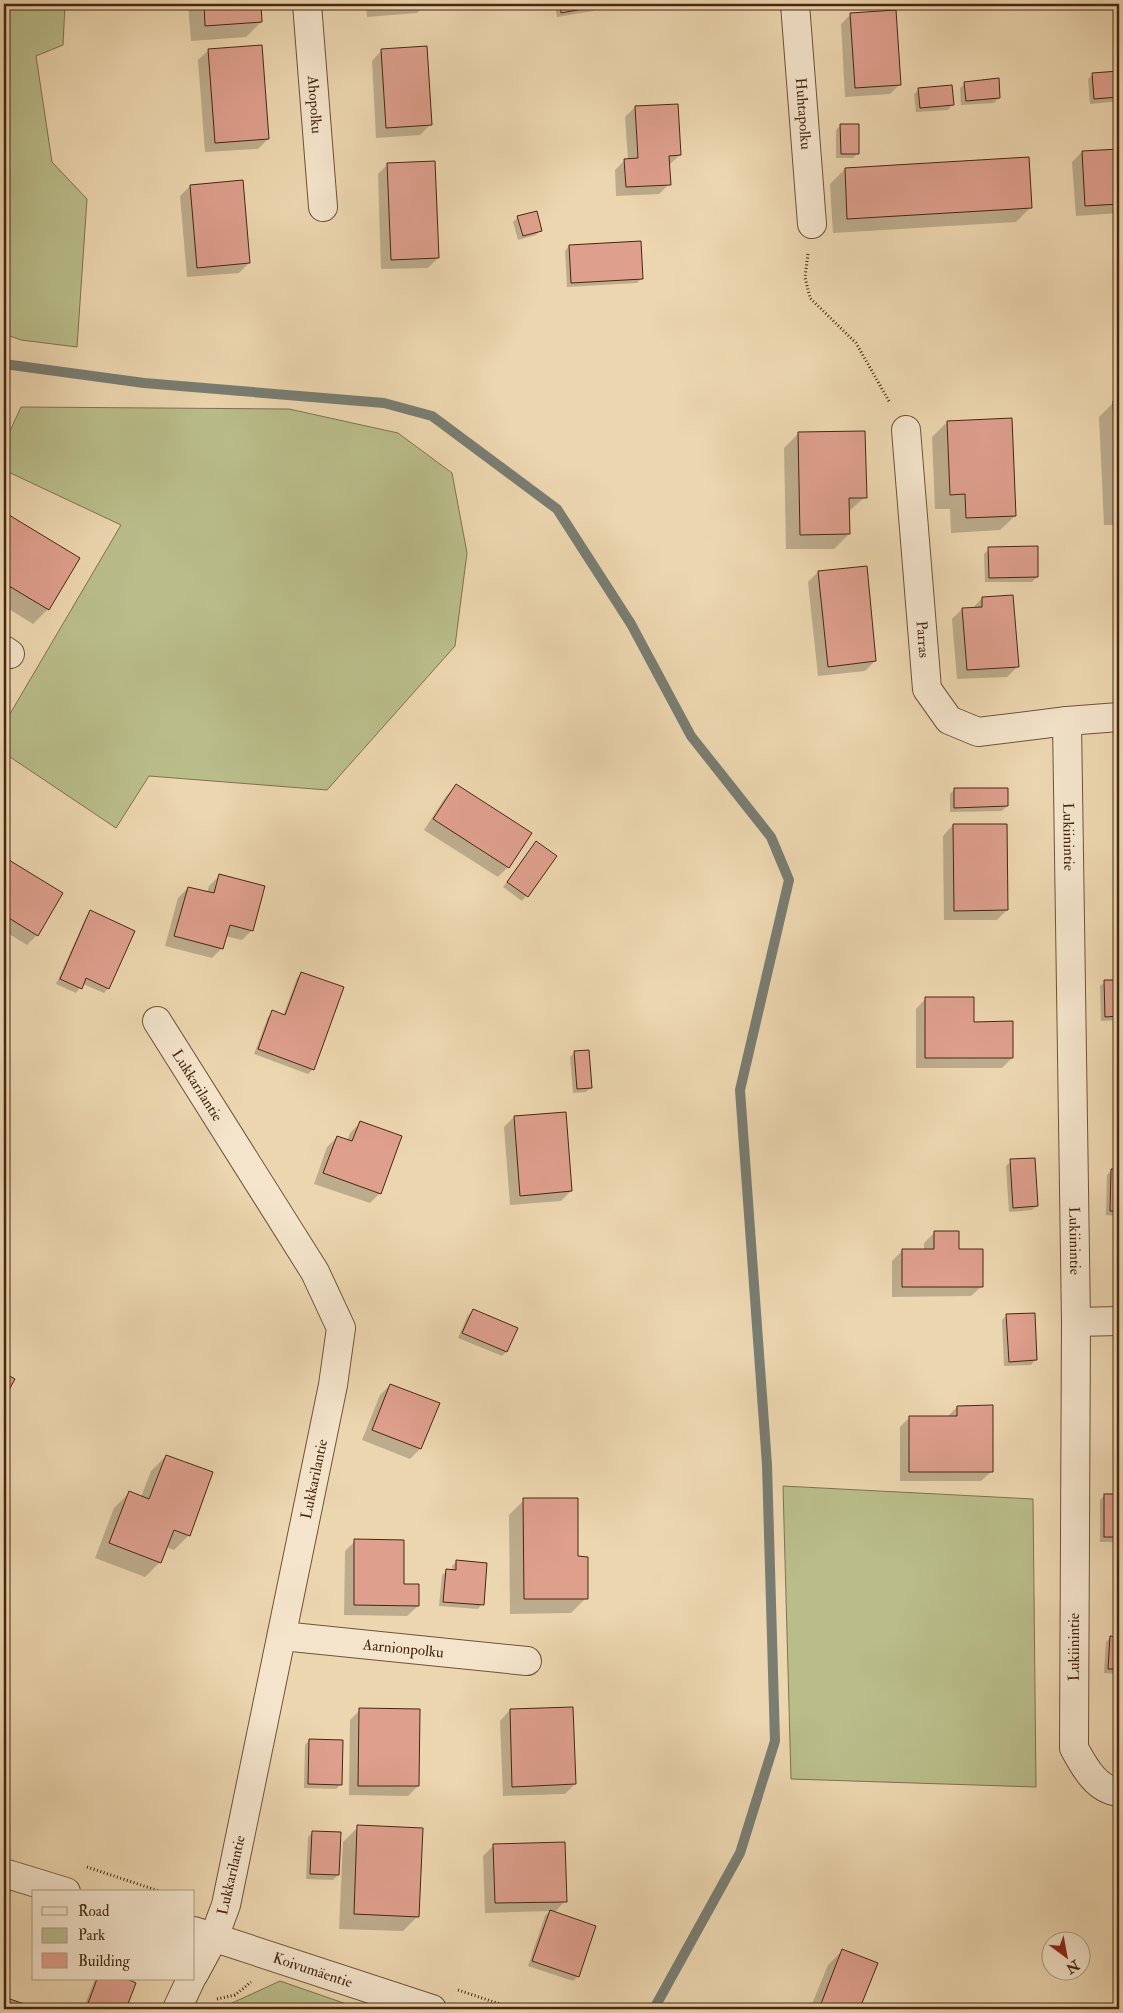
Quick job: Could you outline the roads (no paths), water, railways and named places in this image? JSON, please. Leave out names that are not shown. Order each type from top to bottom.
[{"type":"street","name":"Ahopolku","points":[[307,4],[324,207]]},
{"type":"street","name":"Huhtapolku","points":[[796,4],[812,224]]},
{"type":"street","name":"Parras","points":[[906,430],[927,689],[949,720],[978,732],[1067,722]]},
{"type":"street","points":[[1067,722],[1119,717]]},
{"type":"street","name":"Lukiinintie","points":[[1067,722],[1076,1322],[1074,1748],[1089,1776],[1113,1791],[1119,1792]]},
{"type":"street","name":"Lukkarilantie","points":[[158,1021],[315,1272],[341,1328],[331,1394],[226,1905],[204,1934],[195,1970]]},
{"type":"street","points":[[1076,1322],[1119,1321]]},
{"type":"street","name":"Aarnionpolku","points":[[282,1636],[527,1661]]},
{"type":"street","points":[[4,1873],[59,1890]]},
{"type":"street","name":"Koivumäentie","points":[[204,1934],[432,2009]]},
{"type":"street","points":[[177,2009],[191,1980]]},
{"type":"waterway","points":[[4,364],[144,383],[384,403],[432,416],[557,509],[631,624],[691,736],[771,837],[789,880],[740,1090],[767,1465],[775,1741],[740,1853],[656,2005]]}]
